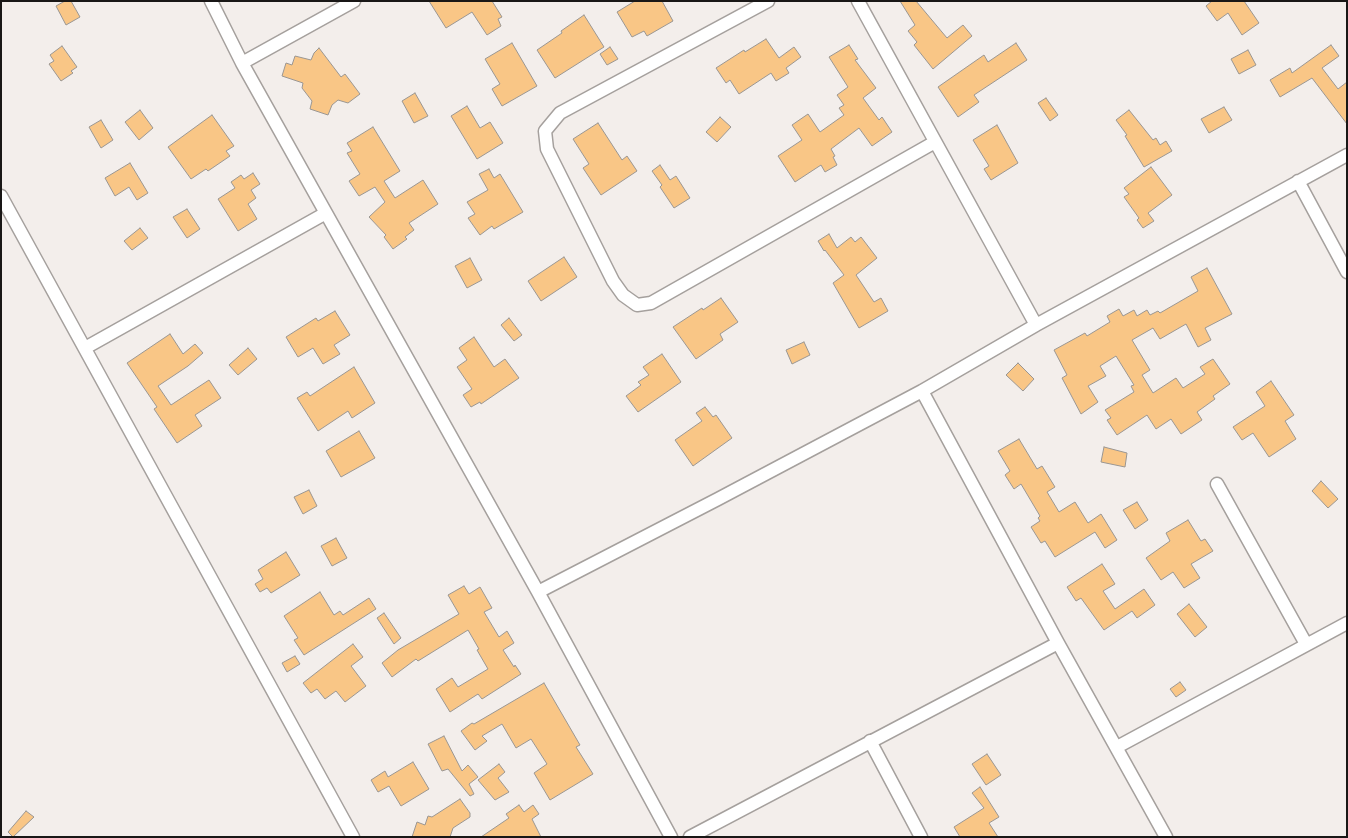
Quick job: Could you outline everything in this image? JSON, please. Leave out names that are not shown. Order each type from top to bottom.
[{"type":"street","points":[[212,1],[242,63],[538,592],[671,837]]},
{"type":"street","points":[[242,63],[354,1]]},
{"type":"street","points":[[768,1],[560,113],[546,131],[547,149],[613,281],[623,295],[637,305],[651,303],[935,142]]},
{"type":"street","points":[[858,1],[1036,325]]},
{"type":"street","points":[[538,592],[922,391],[1036,325],[1347,155]]},
{"type":"street","points":[[1298,182],[1347,272]]},
{"type":"street","points":[[1,196],[353,837]]},
{"type":"street","points":[[85,348],[326,213]]},
{"type":"street","points":[[922,391],[1166,837]]},
{"type":"street","points":[[1217,484],[1306,644]]},
{"type":"street","points":[[1117,747],[1347,623]]},
{"type":"street","points":[[690,837],[1058,642]]},
{"type":"street","points":[[870,742],[921,837]]},
{"type":"building","points":[[65,1],[71,1],[80,17],[66,25],[56,6]]},
{"type":"building","points":[[429,1],[492,1],[502,17],[498,19],[501,26],[487,35],[472,12],[446,28]]},
{"type":"building","points":[[635,1],[662,1],[673,21],[647,36],[644,31],[632,37],[617,12]]},
{"type":"building","points":[[900,1],[916,1],[947,38],[963,25],[972,36],[933,69],[914,45],[917,42],[908,31],[915,25]]},
{"type":"building","points":[[1212,1],[1244,1],[1259,23],[1242,35],[1228,13],[1217,21],[1206,6]]},
{"type":"building","points":[[584,15],[604,47],[555,78],[537,50]]},
{"type":"building","points":[[766,39],[779,58],[794,47],[801,57],[786,68],[789,73],[776,81],[771,73],[739,94],[730,80],[726,83],[716,68],[744,50],[745,52]]},
{"type":"building","points":[[512,43],[537,86],[502,106],[492,89],[500,84],[485,59]]},
{"type":"building","points":[[1016,43],[1027,60],[974,95],[979,102],[958,117],[938,87],[984,55],[988,62]]},
{"type":"building","points":[[849,45],[858,59],[855,60],[876,88],[863,98],[879,120],[882,117],[892,132],[872,146],[859,128],[831,149],[837,165],[825,172],[821,165],[795,182],[778,156],[802,140],[792,125],[808,114],[820,132],[844,115],[839,108],[844,105],[837,95],[848,87],[829,57]]},
{"type":"building","points":[[1331,45],[1339,56],[1322,68],[1338,89],[1347,82],[1347,124],[1312,78],[1280,97],[1270,80],[1290,68],[1292,73]]},
{"type":"building","points":[[62,46],[77,67],[71,71],[73,73],[61,81],[49,64],[54,61],[50,55]]},
{"type":"building","points":[[610,47],[618,59],[607,65],[600,54]]},
{"type":"building","points":[[319,48],[341,77],[345,74],[360,94],[348,103],[338,100],[332,105],[328,115],[310,109],[312,101],[302,88],[303,83],[282,76],[286,63],[292,65],[295,56],[311,60]]},
{"type":"building","points":[[1248,50],[1256,65],[1239,74],[1231,59]]},
{"type":"building","points":[[415,93],[428,116],[414,123],[402,101]]},
{"type":"building","points":[[1046,98],[1058,115],[1050,121],[1038,103]]},
{"type":"building","points":[[467,106],[480,128],[490,122],[503,143],[477,159],[451,116]]},
{"type":"building","points":[[1224,107],[1232,120],[1209,133],[1201,119]]},
{"type":"building","points":[[140,110],[153,128],[139,140],[125,122]]},
{"type":"building","points":[[1129,110],[1153,140],[1156,138],[1160,145],[1166,141],[1172,151],[1144,167],[1125,136],[1127,135],[1116,120]]},
{"type":"building","points":[[212,115],[234,146],[226,151],[230,156],[208,171],[206,169],[191,179],[168,147]]},
{"type":"building","points":[[720,117],[731,127],[717,142],[706,132]]},
{"type":"building","points":[[101,120],[113,140],[101,148],[89,127]]},
{"type":"building","points":[[598,123],[622,160],[627,156],[637,171],[601,195],[583,168],[589,164],[573,139]]},
{"type":"building","points":[[997,125],[1018,163],[991,180],[984,169],[989,166],[973,140]]},
{"type":"building","points":[[373,127],[400,171],[384,181],[395,198],[423,180],[438,204],[409,223],[414,230],[405,237],[407,239],[393,249],[384,237],[386,235],[369,217],[385,202],[375,187],[359,196],[349,181],[360,174],[347,153],[352,151],[347,143]]},
{"type":"building","points":[[130,163],[148,193],[137,200],[129,187],[115,196],[105,178]]},
{"type":"building","points":[[660,165],[670,180],[676,176],[690,198],[674,208],[652,171]]},
{"type":"building","points":[[1151,167],[1172,195],[1148,213],[1154,221],[1143,228],[1137,220],[1139,218],[1124,197],[1129,194],[1124,188]]},
{"type":"building","points":[[489,169],[494,178],[500,174],[523,212],[494,229],[492,226],[480,235],[468,218],[475,214],[467,202],[488,190],[479,174]]},
{"type":"building","points":[[253,173],[260,184],[251,190],[256,198],[248,204],[257,219],[238,231],[218,199],[235,188],[231,182],[241,175],[244,179]]},
{"type":"building","points":[[187,209],[200,229],[187,238],[173,217]]},
{"type":"building","points":[[140,228],[148,238],[132,250],[124,241]]},
{"type":"building","points":[[829,234],[837,248],[851,237],[855,242],[861,237],[877,258],[856,275],[874,302],[881,298],[888,311],[859,328],[833,283],[844,275],[818,241]]},
{"type":"building","points":[[564,257],[577,277],[541,301],[528,281]]},
{"type":"building","points":[[470,258],[482,280],[467,288],[455,266]]},
{"type":"building","points":[[1207,268],[1232,314],[1205,328],[1211,340],[1198,347],[1186,324],[1160,339],[1153,328],[1132,340],[1150,370],[1142,375],[1153,393],[1176,378],[1183,388],[1205,374],[1200,367],[1213,359],[1230,384],[1213,396],[1215,399],[1197,412],[1202,420],[1181,434],[1171,419],[1156,429],[1147,415],[1117,435],[1107,420],[1111,418],[1105,410],[1134,392],[1131,386],[1134,385],[1116,356],[1100,366],[1106,376],[1088,386],[1098,402],[1081,414],[1062,378],[1067,375],[1054,350],[1085,333],[1087,336],[1110,322],[1107,316],[1119,309],[1123,316],[1134,310],[1137,316],[1147,310],[1150,315],[1158,311],[1160,313],[1198,291],[1191,277]]},
{"type":"building","points":[[721,298],[738,322],[720,334],[723,340],[696,359],[673,327]]},
{"type":"building","points":[[335,311],[350,335],[334,345],[340,354],[323,364],[313,348],[298,357],[286,337],[316,318],[318,321]]},
{"type":"building","points":[[509,318],[522,335],[514,341],[501,325]]},
{"type":"building","points":[[170,334],[183,354],[195,344],[203,353],[188,366],[158,386],[171,405],[209,380],[221,398],[195,415],[202,426],[177,443],[154,409],[157,407],[127,363]]},
{"type":"building","points":[[474,337],[494,367],[505,359],[519,378],[481,404],[480,402],[471,407],[463,395],[472,389],[457,367],[467,360],[459,348]]},
{"type":"building","points":[[804,342],[810,355],[792,364],[786,350]]},
{"type":"building","points":[[248,348],[257,359],[238,375],[229,365]]},
{"type":"building","points":[[662,354],[681,382],[638,412],[626,396],[641,385],[638,382],[649,375],[643,367]]},
{"type":"building","points":[[1018,363],[1034,379],[1023,391],[1006,375]]},
{"type":"building","points":[[354,367],[375,403],[352,418],[348,411],[318,431],[297,398],[307,392],[310,396]]},
{"type":"building","points":[[1271,381],[1294,415],[1285,421],[1296,439],[1269,457],[1253,433],[1242,440],[1233,427],[1265,406],[1256,392]]},
{"type":"building","points":[[705,407],[713,417],[716,415],[732,438],[693,466],[675,440],[702,421],[696,413]]},
{"type":"building","points":[[359,431],[375,458],[341,477],[326,451]]},
{"type":"building","points":[[1019,439],[1037,469],[1042,466],[1055,487],[1047,492],[1059,512],[1075,502],[1088,523],[1101,514],[1117,540],[1105,548],[1095,532],[1055,557],[1045,541],[1041,543],[1031,527],[1040,521],[1038,518],[1040,516],[1021,484],[1014,489],[1005,475],[1010,471],[998,451]]},
{"type":"building","points":[[1104,447],[1127,453],[1125,467],[1101,462]]},
{"type":"building","points":[[1321,481],[1338,499],[1328,508],[1312,491]]},
{"type":"building","points":[[309,490],[317,506],[303,514],[294,497]]},
{"type":"building","points":[[1137,502],[1148,520],[1135,529],[1123,510]]},
{"type":"building","points":[[1188,520],[1201,541],[1205,539],[1213,551],[1191,564],[1200,578],[1184,588],[1173,572],[1161,580],[1146,558],[1170,541],[1166,533]]},
{"type":"building","points":[[336,538],[347,558],[332,566],[321,546]]},
{"type":"building","points":[[286,552],[300,575],[271,593],[267,588],[260,592],[255,584],[263,579],[258,570]]},
{"type":"building","points":[[1102,564],[1115,584],[1103,591],[1115,609],[1144,589],[1155,605],[1137,618],[1132,611],[1104,630],[1081,598],[1076,601],[1067,587]]},
{"type":"building","points":[[464,586],[469,594],[480,587],[492,608],[484,612],[499,637],[507,631],[514,643],[503,650],[521,674],[482,699],[478,694],[450,712],[436,689],[452,678],[458,687],[488,669],[468,630],[418,661],[416,659],[392,677],[382,663],[398,650],[459,614],[448,595]]},
{"type":"building","points":[[320,592],[334,615],[340,611],[343,615],[369,598],[376,609],[304,655],[294,640],[298,638],[284,616]]},
{"type":"building","points":[[1189,604],[1207,627],[1195,637],[1177,614]]},
{"type":"building","points":[[384,613],[401,638],[394,644],[377,618]]},
{"type":"building","points":[[353,644],[363,657],[351,666],[366,686],[345,702],[336,691],[325,699],[317,689],[311,693],[303,683]]},
{"type":"building","points":[[295,656],[300,664],[287,672],[282,663]]},
{"type":"building","points":[[1180,682],[1186,690],[1176,697],[1170,689]]},
{"type":"building","points":[[544,683],[580,745],[576,747],[593,774],[550,800],[534,773],[547,764],[531,739],[516,748],[502,724],[482,736],[487,741],[475,750],[461,731]]},
{"type":"building","points":[[444,736],[462,771],[468,765],[478,777],[469,784],[474,794],[470,796],[448,769],[442,771],[428,744]]},
{"type":"building","points":[[987,754],[1001,775],[986,785],[972,764]]},
{"type":"building","points":[[413,762],[429,789],[401,806],[389,786],[378,792],[371,780],[385,771],[388,777]]},
{"type":"building","points":[[499,764],[505,772],[498,778],[509,792],[495,800],[478,780]]},
{"type":"building","points":[[980,787],[999,817],[989,823],[998,837],[960,837],[954,827],[984,808],[972,793]]},
{"type":"building","points":[[460,799],[470,813],[470,817],[453,828],[450,837],[412,837],[417,822],[425,825],[428,816],[432,817]]},
{"type":"building","points":[[519,805],[524,812],[533,805],[539,814],[532,819],[541,837],[481,837],[509,818],[506,814]]},
{"type":"building","points":[[26,811],[34,817],[13,837],[8,832]]}]
